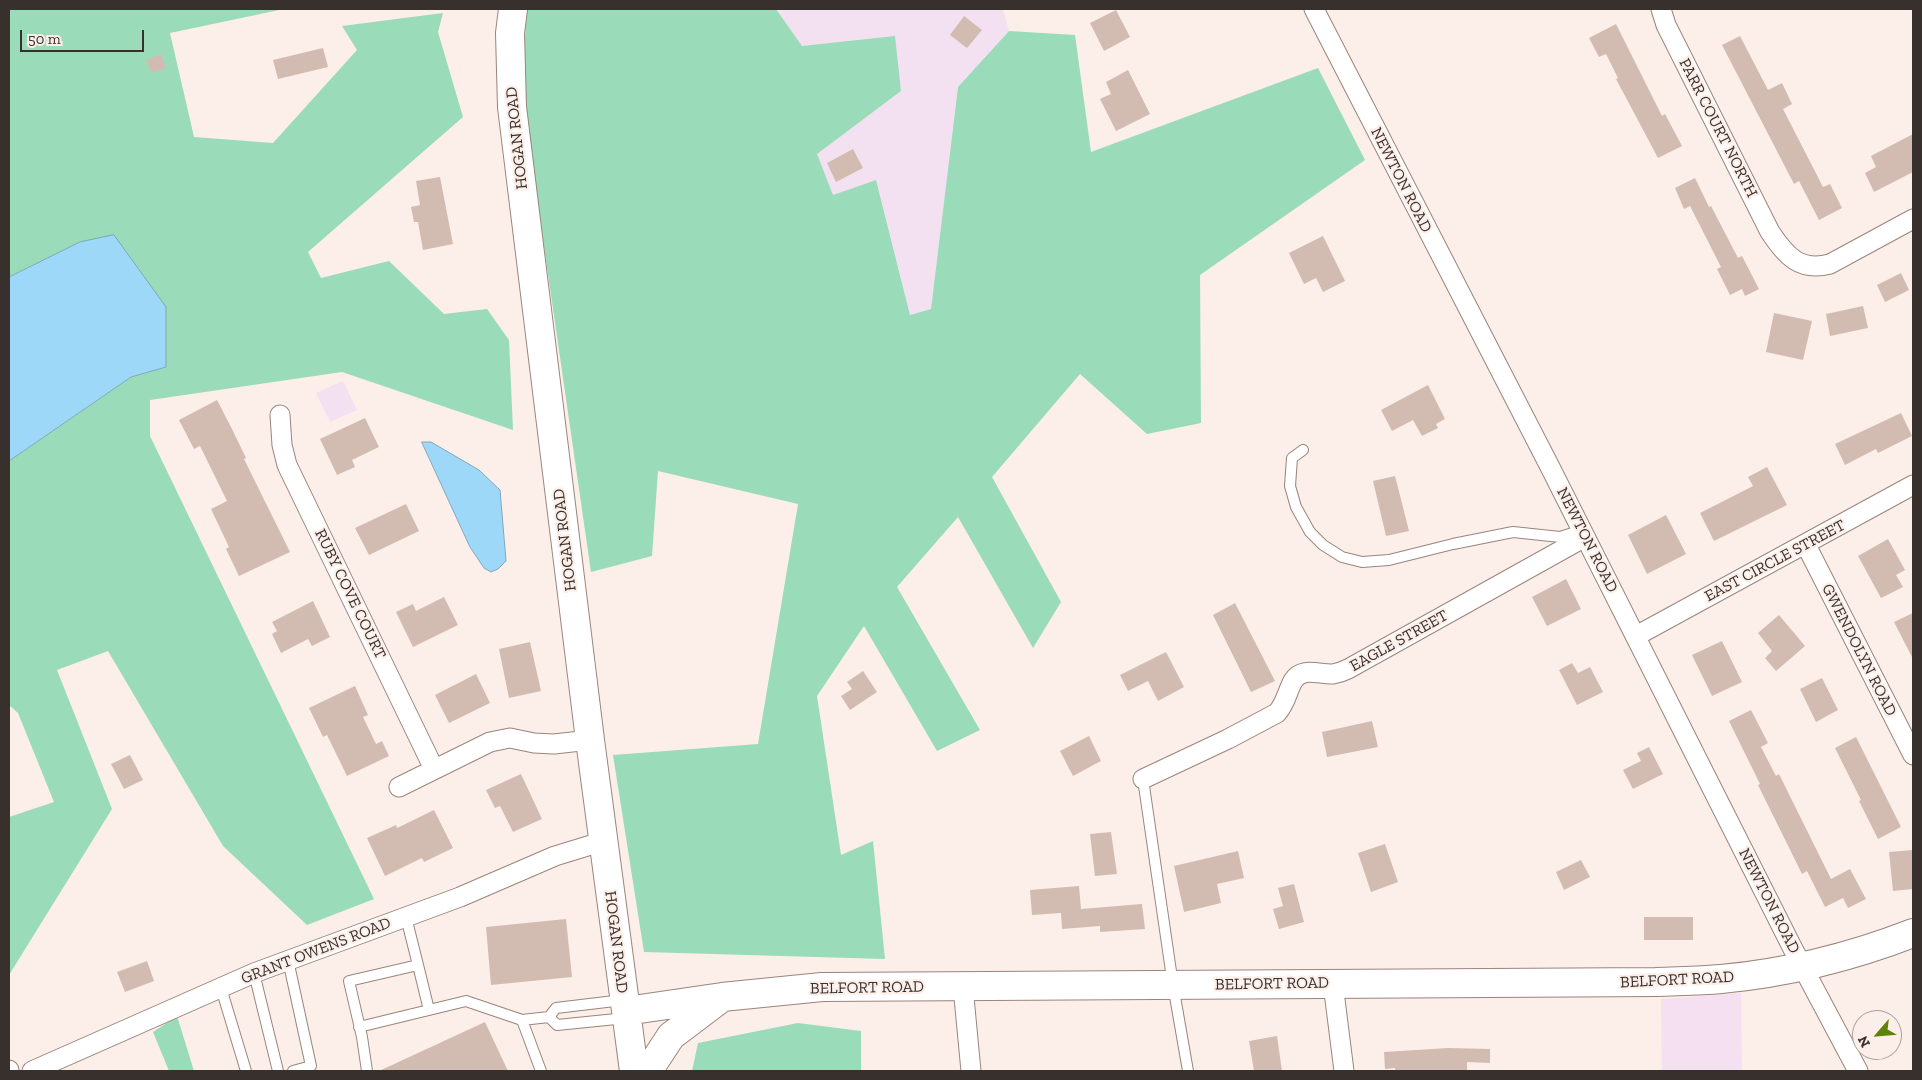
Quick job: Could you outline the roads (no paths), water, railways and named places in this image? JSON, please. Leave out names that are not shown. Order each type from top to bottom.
[{"type":"street","name":"HOGAN ROAD","points":[[513,9],[510,33],[512,106],[590,740],[634,1071]]},
{"type":"street","name":"NEWTON ROAD","points":[[1314,9],[1636,636],[1803,967],[1858,1071]]},
{"type":"street","name":"PARR COURT NORTH","points":[[1661,9],[1666,25],[1770,232],[1779,246],[1790,257],[1804,265],[1816,267],[1830,264],[1913,219]]},
{"type":"street","name":"RUBY COVE COURT","points":[[280,415],[282,445],[288,465],[434,769]]},
{"type":"street","name":"EAST CIRCLE STREET","points":[[1636,636],[1913,485]]},
{"type":"street","name":"EAGLE STREET","points":[[1143,779],[1228,739],[1277,713],[1283,707],[1294,680],[1301,674],[1310,671],[1334,674],[1348,669],[1583,534]]},
{"type":"street","name":"GWENDOLYN ROAD","points":[[1806,545],[1913,755]]},
{"type":"street","points":[[399,787],[490,742],[510,738],[534,743],[554,744],[590,740]]},
{"type":"street","name":"GRANT OWENS ROAD","points":[[32,1071],[288,960],[406,917],[556,856],[604,841]]},
{"type":"street","name":"BELFORT ROAD","points":[[625,1010],[722,997],[822,988],[1656,982],[1720,979],[1772,973],[1803,967],[1844,957],[1913,933]]},
{"type":"street","points":[[1333,984],[1344,1071]]},
{"type":"street","points":[[963,987],[971,1071]]},
{"type":"street","points":[[648,1071],[671,1036],[722,997]]},
{"type":"lane","points":[[1303,450],[1292,458],[1290,486],[1296,508],[1310,532],[1323,546],[1342,557],[1362,562],[1389,560],[1453,544],[1513,532],[1560,537],[1583,534]]},
{"type":"lane","points":[[1143,779],[1173,985],[1188,1071]]},
{"type":"lane","points":[[406,917],[428,1010]]},
{"type":"lane","points":[[288,960],[313,1068],[293,1071]]},
{"type":"lane","points":[[368,1071],[349,981],[418,965]]},
{"type":"lane","points":[[254,974],[278,1071]]},
{"type":"lane","points":[[221,988],[246,1071]]},
{"type":"lane","points":[[359,1027],[466,1001],[522,1020],[549,1017],[556,1008],[625,1010]]},
{"type":"lane","points":[[549,1017],[557,1025],[625,1010]]},
{"type":"lane","points":[[522,1020],[541,1071]]},
{"type":"water","points":[[114,235],[166,307],[166,367],[131,377],[9,461],[9,277],[80,242]]},
{"type":"water","points":[[422,442],[431,442],[479,470],[500,490],[506,561],[498,569],[491,572],[484,568],[470,547]]}]
